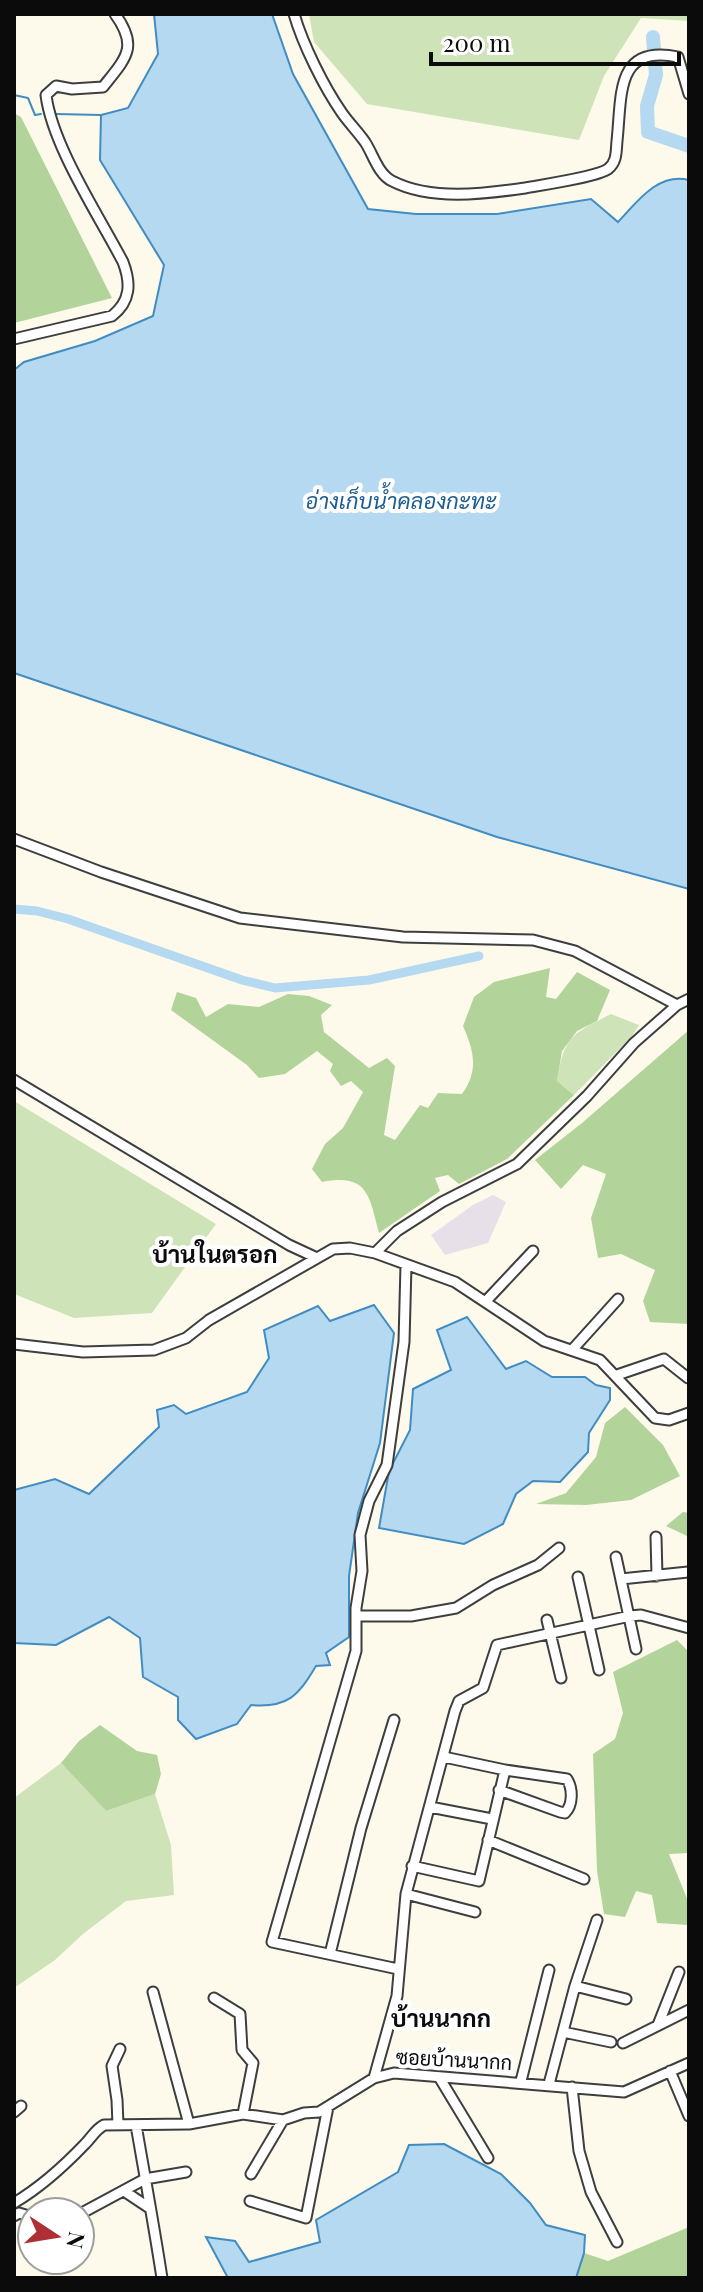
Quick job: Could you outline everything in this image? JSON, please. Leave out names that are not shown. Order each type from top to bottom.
[{"type":"street","points":[[14,339],[112,316],[120,310],[126,297],[130,280],[123,262],[62,146],[49,117],[46,95],[56,86],[72,89],[103,87],[128,51],[127,31],[115,14]]},
{"type":"street","points":[[294,14],[331,96],[388,179],[403,186],[431,191],[490,193],[607,170],[616,160],[627,73],[633,61],[646,55],[678,57],[689,94]]},
{"type":"street","points":[[14,839],[101,872],[240,918],[403,937],[533,940],[575,951],[677,1005]]},
{"type":"street","points":[[375,1253],[397,1231],[442,1202],[517,1164],[587,1096],[634,1043],[677,1005],[689,999]]},
{"type":"street","points":[[14,1080],[289,1245],[317,1258]]},
{"type":"street","points":[[14,1344],[83,1352],[154,1350],[186,1338],[209,1320],[333,1249],[350,1248],[375,1253],[455,1282],[544,1341],[600,1360],[655,1418],[669,1420],[689,1413]]},
{"type":"street","points":[[486,1301],[533,1251]]},
{"type":"street","points":[[398,1969],[272,1942],[285,1887],[356,1651],[356,1616],[362,1571],[360,1535],[369,1501],[387,1465],[404,1342],[406,1265]]},
{"type":"street","points":[[572,1350],[618,1299]]},
{"type":"street","points":[[617,1375],[664,1359],[688,1378]]},
{"type":"street","points":[[656,1537],[657,1576]]},
{"type":"street","points":[[356,1616],[411,1616],[456,1608],[493,1585],[538,1565],[559,1548]]},
{"type":"street","points":[[616,1557],[636,1649]]},
{"type":"street","points":[[621,1579],[688,1572]]},
{"type":"street","points":[[578,1577],[599,1670]]},
{"type":"street","points":[[374,2078],[397,1996],[406,1894],[412,1866],[459,1701],[483,1688],[497,1645],[641,1615],[689,1628]]},
{"type":"street","points":[[547,1620],[561,1678]]},
{"type":"street","points":[[330,1954],[361,1828],[394,1720]]},
{"type":"street","points":[[444,1757],[567,1779],[570,1784],[570,1807],[565,1813],[560,1812],[499,1790]]},
{"type":"street","points":[[412,1866],[479,1881],[505,1770]]},
{"type":"street","points":[[430,1807],[492,1819]]},
{"type":"street","points":[[488,1840],[584,1879]]},
{"type":"street","points":[[406,1894],[475,1912]]},
{"type":"street","points":[[549,2084],[575,1986],[597,1920]]},
{"type":"street","points":[[521,2081],[549,1970]]},
{"type":"street","points":[[658,2025],[679,1972]]},
{"type":"street","points":[[575,1986],[626,1999]]},
{"type":"street","points":[[153,1992],[189,2124]]},
{"type":"street","points":[[214,1998],[240,2014],[242,2050],[253,2063],[243,2114]]},
{"type":"street","points":[[623,2043],[689,2010]]},
{"type":"street","points":[[563,2032],[611,2042]]},
{"type":"street","points":[[118,2125],[112,2066],[120,2049]]},
{"type":"street","name":"ซอยบ้านนากก","points":[[14,2203],[35,2191],[104,2125],[189,2124],[243,2114],[283,2120],[319,2112],[374,2078],[394,2073],[521,2081],[624,2092],[689,2063]]},
{"type":"street","points":[[670,2071],[689,2116]]},
{"type":"street","points":[[439,2077],[488,2158]]},
{"type":"street","points":[[572,2087],[579,2151],[591,2192],[617,2242]]},
{"type":"street","points":[[250,2201],[306,2218],[328,2107]]},
{"type":"street","points":[[251,2174],[283,2120]]},
{"type":"street","points":[[136,2125],[148,2207],[155,2219],[162,2278]]},
{"type":"street","points":[[96,2206],[145,2179],[186,2172]]},
{"type":"street","points":[[124,2191],[148,2207]]},
{"type":"shaded area","points":[[493,1195],[506,1202],[488,1243],[445,1255],[431,1235],[473,1205]]},
{"type":"green space","points":[[309,14],[689,14],[689,21],[641,18],[604,76],[579,140],[367,104],[314,42]]},
{"type":"green space","points":[[14,113],[21,117],[112,298],[14,323]]},
{"type":"green space","points":[[550,968],[546,997],[556,999],[577,972],[610,990],[597,1021],[577,1031],[562,1051],[557,1081],[574,1095],[507,1159],[459,1184],[448,1175],[435,1178],[440,1191],[379,1233],[369,1198],[358,1184],[337,1180],[322,1182],[312,1169],[325,1144],[343,1128],[363,1092],[351,1081],[341,1086],[330,1071],[333,1064],[317,1051],[285,1074],[259,1078],[247,1065],[171,1010],[177,992],[196,998],[206,1017],[228,1004],[259,1007],[288,994],[309,996],[332,1005],[321,1015],[324,1032],[369,1068],[387,1058],[395,1066],[384,1135],[395,1140],[420,1105],[428,1108],[438,1093],[462,1094],[467,1085],[473,1060],[463,1026],[474,997],[494,982]]},
{"type":"green space","points":[[611,1014],[639,1025],[574,1095],[557,1081],[567,1045],[579,1032]]},
{"type":"green space","points":[[689,1030],[689,1324],[650,1322],[643,1301],[655,1270],[621,1254],[598,1258],[591,1218],[606,1174],[583,1165],[561,1189],[535,1160]]},
{"type":"green space","points":[[14,1101],[216,1224],[152,1313],[74,1318],[14,1294]]},
{"type":"green space","points":[[625,1407],[663,1445],[680,1476],[631,1500],[586,1505],[536,1504],[566,1493],[596,1457],[605,1423]]},
{"type":"green space","points":[[683,1512],[689,1513],[689,1537],[666,1526]]},
{"type":"green space","points":[[677,1640],[689,1652],[689,1853],[669,1854],[688,1901],[689,1925],[657,1923],[652,1895],[636,1891],[625,1917],[604,1914],[597,1871],[593,1754],[615,1739],[623,1713],[613,1672]]},
{"type":"green space","points":[[100,1725],[137,1751],[157,1755],[161,1774],[155,1794],[106,1811],[61,1763],[79,1741]]},
{"type":"green space","points":[[61,1763],[106,1811],[155,1794],[171,1845],[174,1895],[126,1901],[55,1960],[14,1988],[14,1798]]},
{"type":"green space","points":[[689,2227],[689,2278],[576,2278],[584,2253],[608,2261]]},
{"type":"water","name":"อ่างเก็บน้ำคลองกะทะ","points":[[154,14],[272,14],[293,74],[368,209],[416,214],[497,214],[591,199],[618,222],[658,184],[668,180],[689,180],[689,889],[497,837],[14,673],[14,370],[24,362],[95,341],[153,316],[164,265],[100,160],[101,115],[128,108],[158,54]]},
{"type":"water","points":[[374,1305],[394,1333],[380,1443],[358,1513],[349,1576],[349,1637],[326,1653],[330,1665],[316,1666],[291,1698],[274,1704],[251,1705],[237,1724],[196,1739],[178,1720],[178,1697],[143,1677],[140,1638],[109,1617],[56,1645],[14,1643],[14,1490],[55,1479],[89,1494],[159,1427],[157,1410],[174,1405],[186,1414],[247,1392],[269,1358],[264,1330],[318,1306],[330,1321]]},
{"type":"water","points":[[467,1317],[506,1369],[526,1361],[552,1377],[585,1377],[596,1385],[610,1388],[610,1400],[589,1433],[588,1452],[560,1482],[533,1481],[516,1494],[503,1524],[464,1544],[379,1528],[389,1471],[410,1430],[413,1389],[451,1370],[437,1330]]},
{"type":"water","points":[[444,2144],[501,2174],[530,2203],[546,2225],[585,2235],[584,2253],[576,2278],[228,2278],[206,2237],[235,2241],[249,2262],[320,2242],[316,2220],[398,2172],[409,2145]]},
{"type":"waterway","points":[[653,37],[656,75],[647,106],[648,132],[689,146]]},
{"type":"waterway","points":[[14,95],[28,98],[35,115],[41,114]]},
{"type":"waterway","points":[[56,114],[101,115]]},
{"type":"waterway","points":[[14,909],[68,919],[242,980],[275,988],[369,980],[479,956]]},
{"type":"district","name":"บ้านในตรอก","points":[[215,1255]]},
{"type":"district","name":"บ้านนากก","points":[[441,2019]]}]
